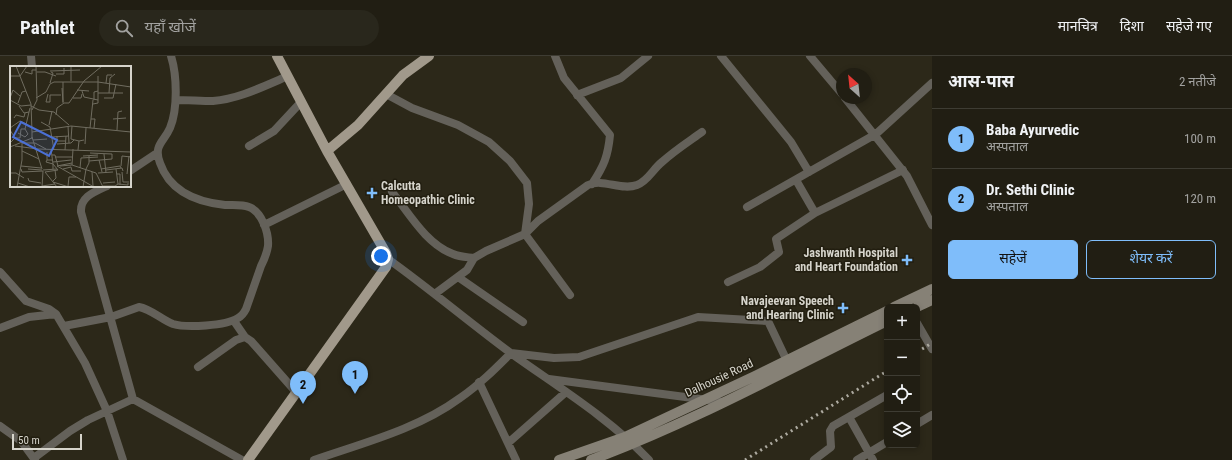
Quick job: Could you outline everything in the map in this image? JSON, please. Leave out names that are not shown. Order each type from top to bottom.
[{"type":"main road","points":[[248,460],[382,274],[388,259],[327,151],[277,56]]},
{"type":"main road","points":[[327,151],[358,126],[403,75],[429,56]]},
{"type":"street","points":[[31,56],[32,66]]},
{"type":"street","points":[[64,326],[111,317],[139,308],[172,323],[187,327],[234,321],[243,315],[246,309],[268,247],[268,238],[261,218],[249,207],[210,203],[183,193],[173,186],[165,175],[157,154],[161,139],[171,127],[176,100],[175,73],[171,56]]},
{"type":"street","points":[[555,56],[564,78],[610,135],[608,154],[601,170],[592,184]]},
{"type":"street","points":[[577,96],[621,78],[648,56]]},
{"type":"street","points":[[721,56],[791,142],[809,172]]},
{"type":"street","points":[[810,56],[836,87]]},
{"type":"street","points":[[176,100],[214,100],[229,98],[250,92],[288,76]]},
{"type":"street","points":[[748,207],[876,134],[932,83]]},
{"type":"street","points":[[386,94],[412,108],[458,125],[489,142],[510,161],[527,183],[529,204],[526,234],[570,295]]},
{"type":"street","points":[[249,146],[274,131],[301,102]]},
{"type":"street","points":[[850,104],[876,134],[903,170],[932,225]]},
{"type":"street","points":[[436,293],[467,270],[474,258],[486,251],[526,234],[544,217],[592,184],[597,182],[633,186],[638,185],[645,180],[662,161],[702,132]]},
{"type":"street","points":[[131,170],[157,154]]},
{"type":"street","points":[[728,282],[760,267],[779,252],[776,239],[815,213],[903,170]]},
{"type":"street","points":[[796,180],[815,213]]},
{"type":"street","points":[[264,225],[347,184]]},
{"type":"street","points":[[105,187],[84,199],[81,206],[133,399],[242,460]]},
{"type":"street","points":[[392,192],[422,230],[437,245],[453,254],[474,258]]},
{"type":"street","points":[[388,259],[436,293],[511,353],[566,392],[625,437],[649,460]]},
{"type":"street","points":[[0,272],[26,301],[43,306],[56,314],[64,326],[85,363],[107,411],[124,460]]},
{"type":"street","points":[[458,277],[523,322]]},
{"type":"street","points":[[907,304],[932,289]]},
{"type":"street","points":[[920,306],[932,300]]},
{"type":"street","name":"Dalhousie Road","points":[[559,460],[625,437],[787,361],[884,312]]},
{"type":"street","points":[[0,328],[29,317],[56,314]]},
{"type":"street","points":[[314,460],[412,424],[446,407],[479,382],[511,353],[554,358],[578,357],[689,319],[710,316],[768,321],[787,361]]},
{"type":"street","points":[[234,321],[245,337],[251,341],[296,392]]},
{"type":"street","name":"Dalhousie Road","points":[[591,460],[634,444],[884,323]]},
{"type":"street","points":[[920,328],[932,349]]},
{"type":"street","points":[[198,367],[236,340],[245,337]]},
{"type":"street","points":[[548,379],[723,402]]},
{"type":"street","points":[[479,382],[516,460]]},
{"type":"street","points":[[508,443],[566,392]]},
{"type":"street","points":[[814,460],[831,447],[831,428],[884,397]]},
{"type":"street","points":[[0,426],[21,441],[34,459],[70,431],[133,399]]},
{"type":"street","points":[[920,422],[932,415]]},
{"type":"street","points":[[849,417],[871,456]]},
{"type":"street","points":[[857,460],[871,456],[884,445]]},
{"type":"railway","points":[[920,350],[932,343]]},
{"type":"railway","points":[[745,460],[884,373]]},
{"type":"place","name":"Calcutta Homeopathic Clinic","points":[[372,193]]},
{"type":"place","name":"Jashwanth Hospital and Heart Foundation","points":[[907,260]]},
{"type":"place","name":"Navajeevan Speech and Hearing Clinic","points":[[843,308]]},
{"type":"place","name":"Baba Ayurvedic","points":[[355,394]]},
{"type":"place","name":"Dr. Sethi Clinic","points":[[303,404]]}]
